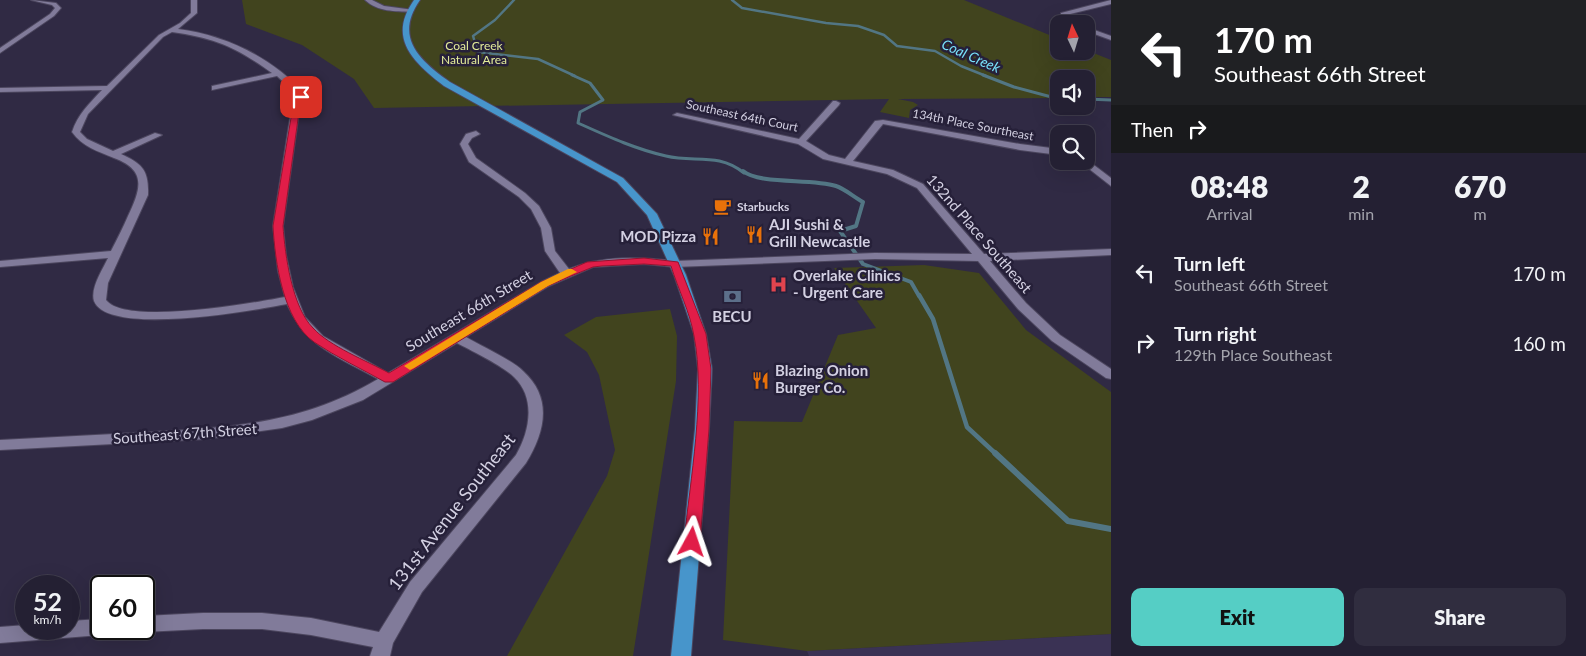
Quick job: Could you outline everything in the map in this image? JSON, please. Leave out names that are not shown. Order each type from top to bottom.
[{"type":"main road","points":[[418,0],[410,10],[405,22],[406,37],[416,54],[433,74],[447,84],[620,180],[652,214],[675,264],[700,334],[705,369],[702,429],[681,656]]},
{"type":"street","points":[[0,51],[57,11],[58,6],[34,0]]},
{"type":"street","points":[[194,0],[194,13],[182,24],[169,30],[80,119],[76,132],[84,142],[114,154],[136,166],[145,180],[143,195],[115,254],[100,291],[100,299],[103,305],[112,310],[142,314],[212,313],[291,300]]},
{"type":"street","points":[[368,0],[374,6],[382,9],[410,10]]},
{"type":"street","points":[[1063,15],[1067,12],[1111,2]]},
{"type":"street","points":[[169,30],[202,34],[234,45],[244,50],[296,88],[301,97],[295,112],[278,226],[279,242],[291,300],[308,330],[318,339],[389,379]]},
{"type":"street","points":[[1095,32],[1111,38]]},
{"type":"street","points":[[215,88],[278,74]]},
{"type":"street","points":[[0,90],[109,88]]},
{"type":"street","points":[[801,142],[836,103]]},
{"type":"street","name":"Southeast 64th Court","points":[[677,115],[801,142]]},
{"type":"street","name":"134th Place Sourtheast","points":[[848,161],[878,123],[883,122],[1050,151]]},
{"type":"street","points":[[476,134],[470,136],[464,144],[472,160],[522,195],[535,208],[546,228],[550,251],[567,274]]},
{"type":"street","points":[[114,154],[158,135]]},
{"type":"street","name":"132nd Place Southeast","points":[[801,142],[826,156],[890,172],[920,186],[1022,306],[1056,338],[1111,375]]},
{"type":"street","points":[[1094,170],[1111,183]]},
{"type":"street","name":"Southeast 66th Street","points":[[389,379],[545,284],[567,274],[646,265],[875,256],[982,258],[1111,252]]},
{"type":"street","points":[[0,264],[115,254]]},
{"type":"street","name":"131st Avenue Southeast","points":[[382,648],[416,587],[521,459],[532,443],[536,427],[537,408],[525,380],[518,372],[457,337]]},
{"type":"street","name":"Southeast 67th Street","points":[[0,445],[240,432],[297,421],[333,409],[389,379]]},
{"type":"street","points":[[155,623],[213,620],[301,625],[382,648]]},
{"type":"street","points":[[0,635],[90,628]]},
{"type":"shaded area","points":[[1111,634],[1111,656],[809,656],[807,651]]},
{"type":"green space","name":"Coal Creek Natural Area","points":[[242,0],[964,0],[1050,35],[1050,60],[1095,60],[1095,54],[1111,60],[1111,97],[1095,97],[1095,70],[1050,70],[1050,98],[898,99],[918,105],[910,110],[909,118],[880,112],[889,99],[374,108],[354,79],[302,45],[246,24]]},
{"type":"green space","points":[[924,265],[979,273],[1026,330],[1111,392],[1111,634],[807,651],[723,640],[734,421],[802,422],[838,335],[876,328],[834,268]]},
{"type":"green space","points":[[670,309],[677,336],[676,381],[633,656],[507,656],[607,476],[615,450],[599,375],[587,352],[564,335],[596,317]]},
{"type":"waterway","points":[[514,0],[495,20],[473,36],[478,52],[538,59],[575,76]]},
{"type":"waterway","name":"Coal Creek","points":[[732,0],[742,8],[826,23],[858,26],[884,35],[897,46],[935,51],[961,66],[986,76]]},
{"type":"waterway","points":[[572,75],[590,83],[603,100],[580,112],[578,123],[643,150],[676,158],[725,162],[744,173]]},
{"type":"waterway","name":"Coal Creek","points":[[983,75],[1014,87],[1050,97]]},
{"type":"waterway","name":"Coal Creek","points":[[1095,99],[1111,100]]},
{"type":"waterway","points":[[743,171],[751,175],[773,180],[813,182],[836,186],[863,202],[856,226],[840,231],[863,264],[911,282],[919,296]]},
{"type":"waterway","points":[[919,295],[933,319],[967,427],[996,454]]},
{"type":"waterway","points":[[995,453],[1068,521],[1111,529]]},
{"type":"slow traffic","points":[[410,366],[545,284],[572,272]]},
{"type":"place","name":"Starbucks","points":[[723,207]]},
{"type":"place","name":"AJI Sushi & Grill Newcastle","points":[[755,234]]},
{"type":"place","name":"MOD Pizza","points":[[710,237]]},
{"type":"place","name":"Overlake Clinics - Urgent Care","points":[[779,285]]},
{"type":"place","name":"BECU","points":[[732,296]]},
{"type":"place","name":"Blazing Onion Burger Co.","points":[[761,380]]},
{"type":"route","points":[[301,97],[295,112],[278,226],[279,242],[291,300],[308,330],[318,339],[389,379],[545,284],[591,264],[644,261],[675,264],[694,312],[700,334],[705,369],[702,429],[692,542]]}]
